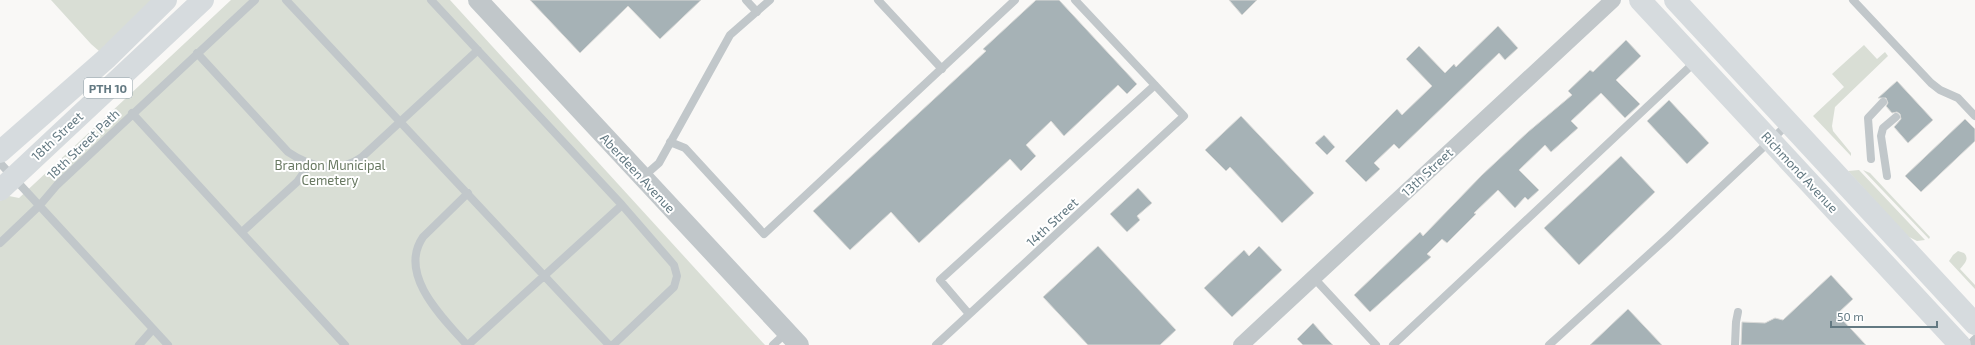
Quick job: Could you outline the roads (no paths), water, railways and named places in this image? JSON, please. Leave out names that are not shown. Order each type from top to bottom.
[{"type":"main road","name":"18th Street","points":[[0,152],[107,58],[166,0]]},
{"type":"main road","name":"18th Street","points":[[5,176],[203,0]]},
{"type":"main road","name":"Richmond Avenue","points":[[1640,0],[1770,140],[1910,272],[1975,324]]},
{"type":"main road","name":"Richmond Avenue","points":[[1675,0],[1790,122],[1910,272],[1960,345]]},
{"type":"street","name":"Aberdeen Avenue","points":[[478,0],[643,178],[786,341]]},
{"type":"street","name":"13th Street","points":[[1241,345],[1613,0]]},
{"type":"lane","name":"18th Street Path","points":[[0,243],[40,205],[57,185],[132,113],[255,0]]},
{"type":"lane","points":[[286,0],[401,121],[609,345]]},
{"type":"lane","points":[[431,0],[671,259],[676,276],[674,287],[613,345]]},
{"type":"lane","points":[[746,0],[757,12]]},
{"type":"lane","points":[[643,178],[658,163],[730,35],[770,0]]},
{"type":"lane","points":[[878,0],[942,69]]},
{"type":"lane","points":[[670,142],[685,148],[764,234],[1015,0]]},
{"type":"lane","points":[[970,314],[940,280],[1155,85],[1075,0]]},
{"type":"lane","points":[[1853,0],[1931,83],[1940,90],[1958,98],[1975,116]]},
{"type":"lane","points":[[197,53],[280,145],[296,157],[310,164],[336,167],[355,161],[478,50]]},
{"type":"lane","points":[[1394,345],[1696,61]]},
{"type":"lane","name":"14th Street","points":[[936,345],[1184,116],[1155,85]]},
{"type":"lane","points":[[1871,159],[1868,118],[1882,102]]},
{"type":"lane","points":[[132,113],[345,345]]},
{"type":"lane","points":[[1887,176],[1881,136],[1883,128],[1896,117]]},
{"type":"lane","points":[[1549,345],[1669,236],[1790,122]]},
{"type":"lane","points":[[242,232],[297,182],[310,164]]},
{"type":"lane","points":[[5,176],[40,205],[168,345]]},
{"type":"lane","points":[[468,193],[423,237],[418,245],[416,253],[419,277],[428,300],[468,345],[622,205]]},
{"type":"lane","points":[[1313,277],[1376,345]]},
{"type":"lane","points":[[1735,345],[1738,312]]},
{"type":"lane","points":[[139,345],[153,329]]},
{"type":"lane","points":[[1969,345],[1975,339]]},
{"type":"park label","name":"Brandon Municipal Cemetery","points":[[330,172]]}]
